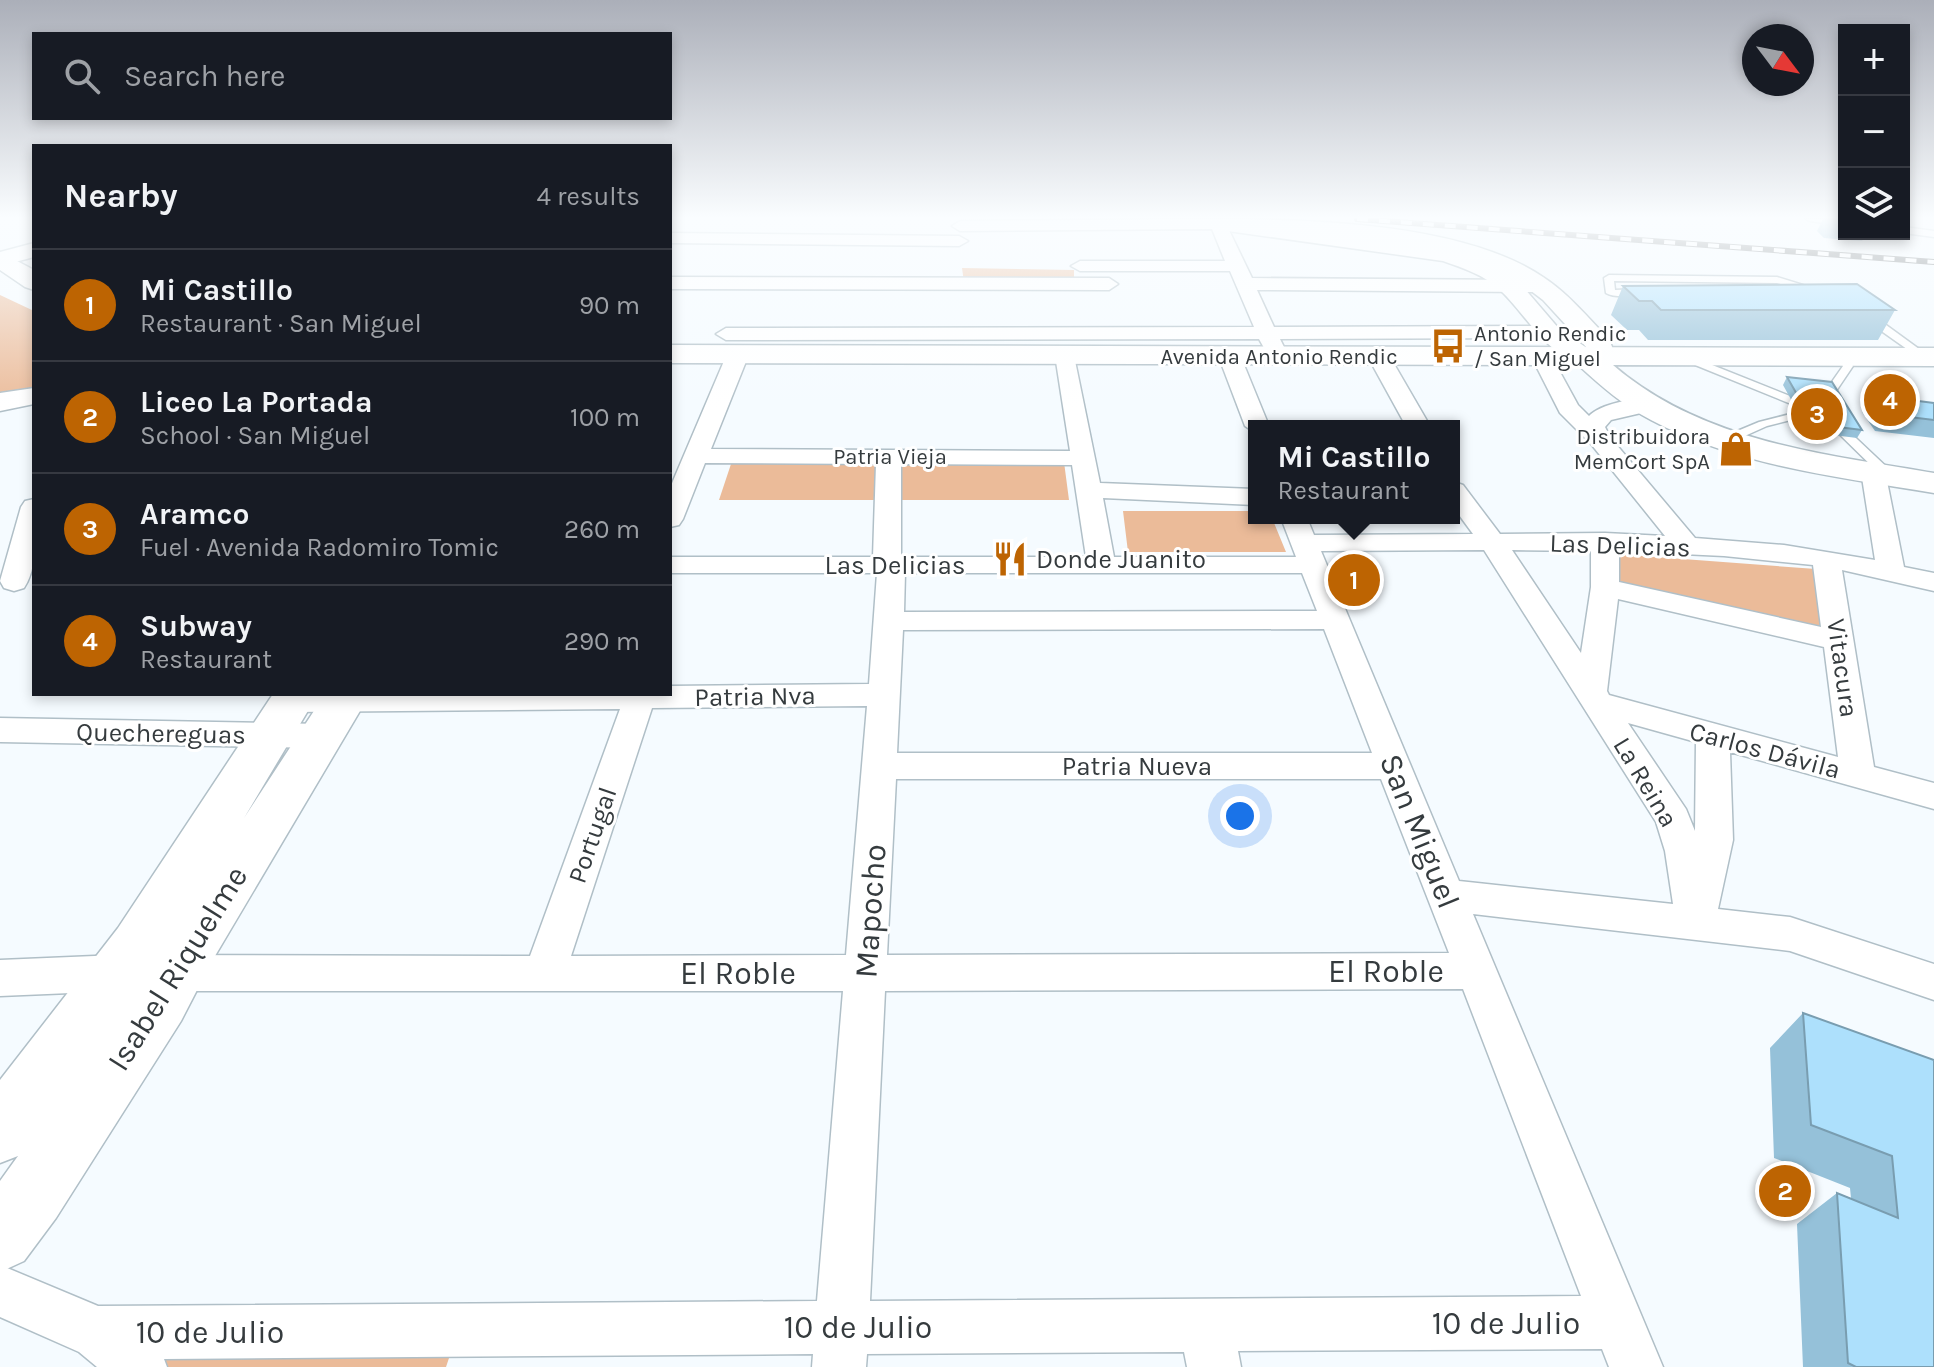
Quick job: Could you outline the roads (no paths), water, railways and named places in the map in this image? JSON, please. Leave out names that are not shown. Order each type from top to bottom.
[{"type":"main road","points":[[0,286],[32,304]]},
{"type":"main road","name":"Avenida Antonio Rendic","points":[[672,354],[728,348],[1066,355],[1126,345],[1229,355],[1272,345],[1379,357],[1544,344],[1588,358],[1929,357]]},
{"type":"main road","points":[[1588,358],[1618,386],[1646,405],[1727,440],[1934,483]]},
{"type":"main road","name":"Isabel Riquelme","points":[[0,1132],[312,710]]},
{"type":"main road","name":"Isabel Riquelme","points":[[0,1237],[32,1194],[176,975],[312,710]]},
{"type":"street","points":[[672,283],[750,283]]},
{"type":"street","points":[[1109,283],[1126,345]]},
{"type":"street","points":[[1244,283],[1272,345]]},
{"type":"street","points":[[1431,283],[1540,286]]},
{"type":"street","points":[[1505,283],[1544,344],[1568,408],[1601,427],[1687,546]]},
{"type":"street","points":[[1535,283],[1600,345],[1601,352],[1588,358]]},
{"type":"street","points":[[672,513],[728,348],[743,284]]},
{"type":"street","name":"Avenida Antonio Rendic","points":[[728,348],[1544,344]]},
{"type":"street","points":[[1066,355],[1101,565]]},
{"type":"street","points":[[1229,355],[1255,420]]},
{"type":"street","points":[[1379,357],[1415,420]]},
{"type":"street","points":[[0,402],[32,396]]},
{"type":"street","points":[[1601,427],[1646,405]]},
{"type":"street","name":"Patria Vieja","points":[[672,447],[689,464],[889,455],[1083,458]]},
{"type":"street","name":"Mapocho","points":[[840,1347],[892,576],[887,566],[889,455]]},
{"type":"street","points":[[1881,473],[1891,572]]},
{"type":"street","points":[[1088,490],[1248,497]]},
{"type":"street","name":"La Reina","points":[[1460,503],[1494,544],[1673,819],[1684,851],[1696,924]]},
{"type":"street","points":[[16,583],[32,515]]},
{"type":"street","points":[[1594,697],[1605,587],[1605,541]]},
{"type":"street","name":"Las Delicias","points":[[672,565],[1101,565],[1304,542],[1494,544],[1605,541],[1787,554],[1934,582]]},
{"type":"street","name":"San Miguel","points":[[1304,542],[1627,1344]]},
{"type":"street","name":"Vitacura","points":[[1826,560],[1858,775]]},
{"type":"street","name":"Las Delicias","points":[[1605,587],[1840,641]]},
{"type":"street","points":[[888,621],[1335,620]]},
{"type":"street","name":"Patria Nva","points":[[312,710],[640,697],[884,695]]},
{"type":"street","name":"Portugal","points":[[544,974],[640,697]]},
{"type":"street","name":"Carlos Dávila","points":[[1594,697],[1713,735],[1934,796]]},
{"type":"street","name":"Quechereguas","points":[[0,730],[312,710]]},
{"type":"street","points":[[1696,924],[1714,840],[1713,735]]},
{"type":"street","name":"Patria Nueva","points":[[879,766],[1394,766]]},
{"type":"street","points":[[1446,895],[1790,934],[1934,982]]},
{"type":"street","name":"El Roble","points":[[0,978],[118,973],[1477,971]]},
{"type":"street","points":[[0,1291],[98,1333],[140,1367]]},
{"type":"street","name":"10 de Julio","points":[[98,1333],[840,1347],[1627,1344]]},
{"type":"lane","points":[[1610,283],[1611,293],[1628,304],[1644,304]]},
{"type":"lane","points":[[1761,292],[1820,291],[1788,283]]},
{"type":"lane","points":[[1611,293],[1656,292]]},
{"type":"lane","points":[[1860,311],[1929,357]]},
{"type":"lane","points":[[1682,356],[1818,410],[1862,447],[1881,473]]},
{"type":"lane","points":[[1727,440],[1763,424],[1818,410],[1848,366],[1842,356]]},
{"type":"place","name":"Antonio Rendic / San Miguel","points":[[1448,346]]},
{"type":"place","name":"Subway","points":[[1890,400]]},
{"type":"place","name":"Aramco","points":[[1817,414]]},
{"type":"place","name":"Distribuidora MemCort SpA","points":[[1736,449]]},
{"type":"place","name":"Donde Juanito","points":[[1010,559]]},
{"type":"place","name":"Mi Castillo","points":[[1354,580]]},
{"type":"place","name":"Liceo La Portada","points":[[1785,1191]]}]
